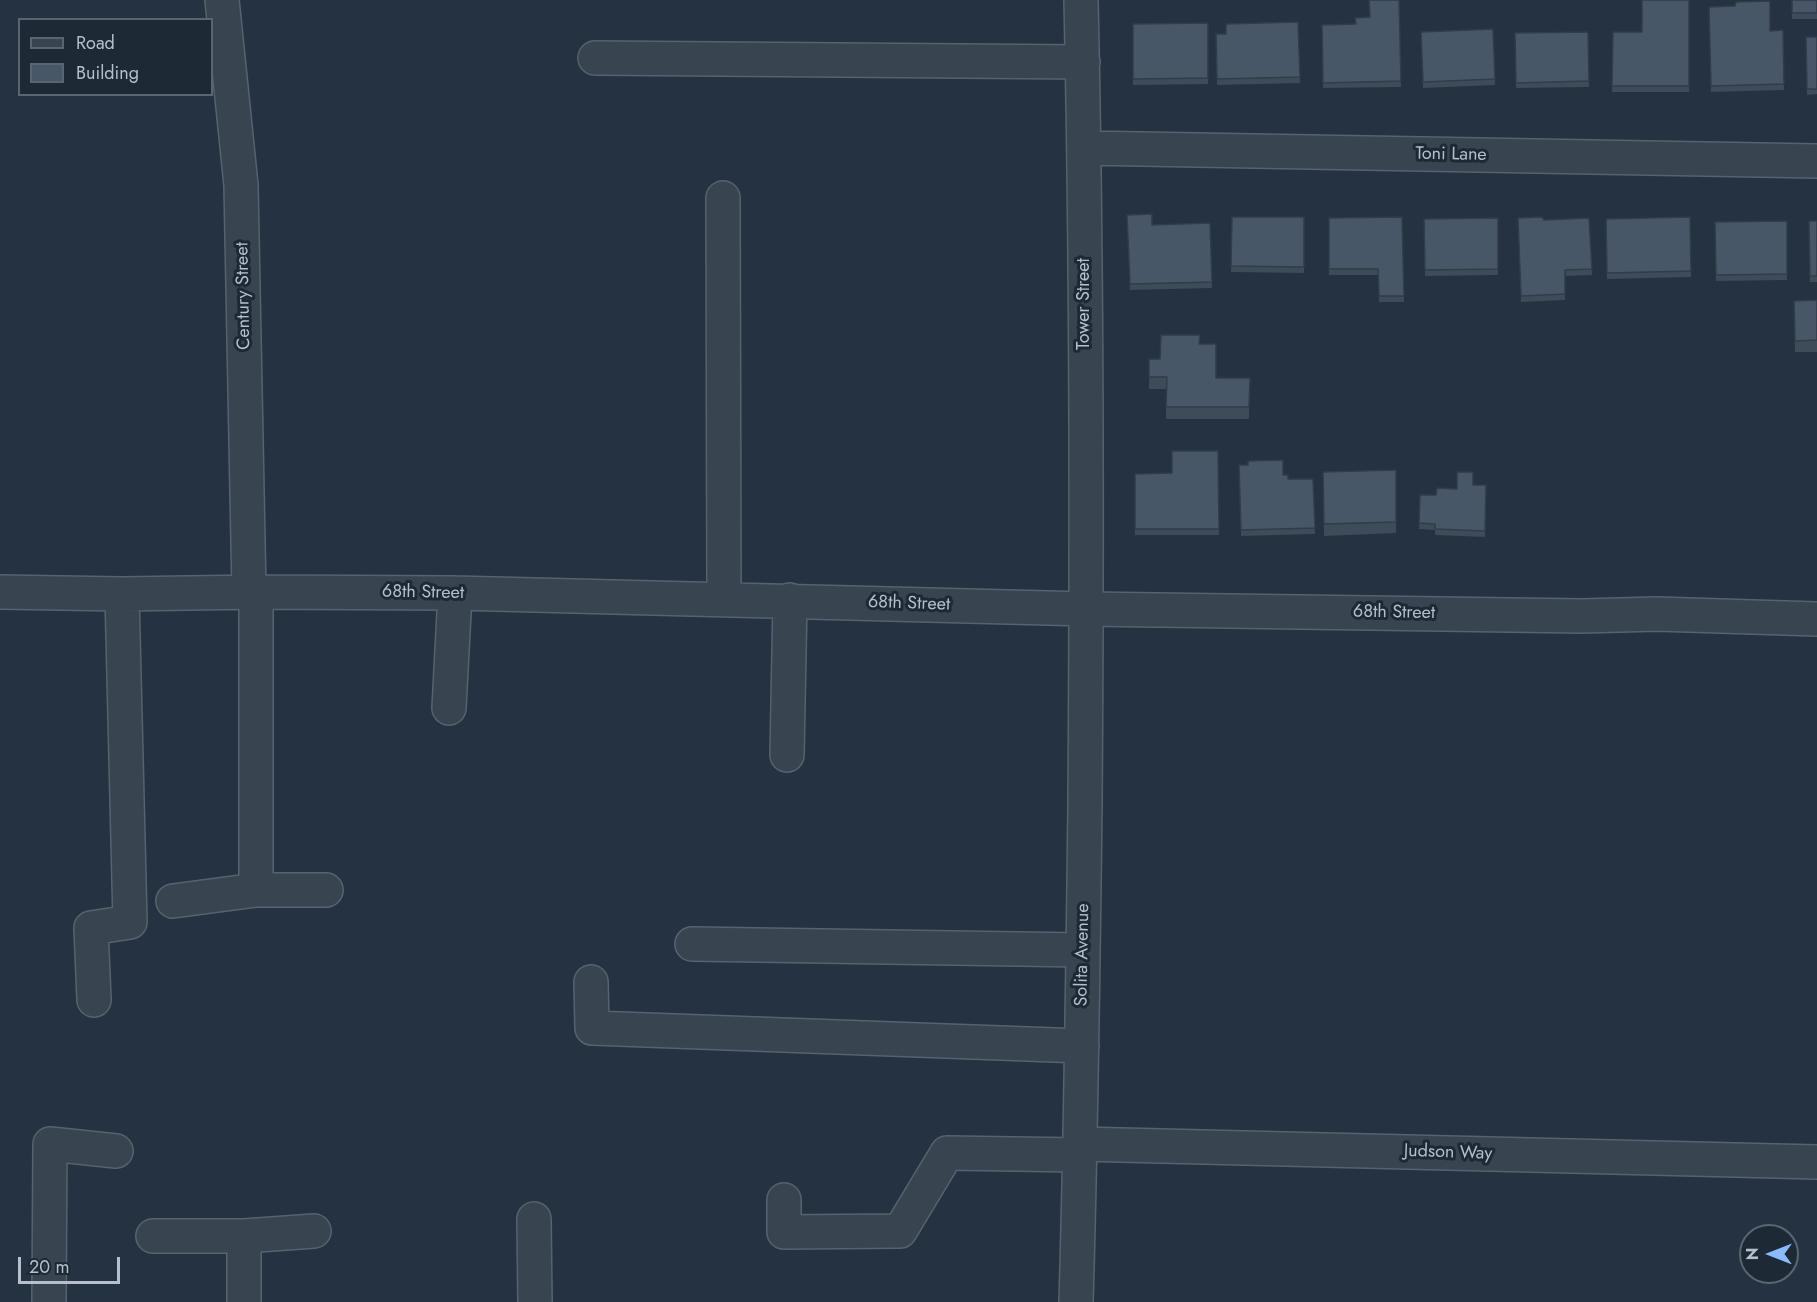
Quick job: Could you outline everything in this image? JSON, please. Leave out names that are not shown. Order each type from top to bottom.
[{"type":"street","name":"Century Street","points":[[222,0],[242,185],[253,592],[256,890]]},
{"type":"street","name":"Tower Street","points":[[1081,0],[1086,609]]},
{"type":"street","points":[[595,58],[1083,62]]},
{"type":"street","name":"Toni Lane","points":[[1084,148],[1817,161]]},
{"type":"street","points":[[723,198],[724,599]]},
{"type":"street","name":"68th Street","points":[[0,592],[455,593],[1086,609],[1582,616],[1658,614],[1817,619]]},
{"type":"street","points":[[449,708],[455,593]]},
{"type":"street","points":[[94,1000],[91,928],[130,922],[122,594]]},
{"type":"street","points":[[787,755],[790,600]]},
{"type":"street","name":"Solita Avenue","points":[[1076,1302],[1082,1046],[1086,609]]},
{"type":"street","points":[[173,902],[256,890],[326,890]]},
{"type":"street","points":[[692,944],[1083,951]]},
{"type":"street","points":[[591,982],[592,1028],[1082,1046]]},
{"type":"street","points":[[49,1302],[50,1144],[116,1151]]},
{"type":"street","name":"Judson Way","points":[[784,1200],[784,1232],[900,1231],[947,1153],[1080,1150],[1817,1162]]},
{"type":"street","points":[[534,1219],[534,1302]]},
{"type":"street","points":[[153,1236],[244,1236],[314,1231]]},
{"type":"street","points":[[244,1236],[244,1302]]},
{"type":"building","points":[[1369,0],[1399,0],[1401,81],[1323,83],[1322,25],[1356,24],[1355,18],[1370,17]]},
{"type":"building","points":[[1642,0],[1689,0],[1689,86],[1612,86],[1613,32],[1642,32]]},
{"type":"building","points":[[1792,0],[1817,0],[1817,13],[1792,13]]},
{"type":"building","points":[[1770,1],[1770,31],[1783,30],[1784,84],[1711,86],[1709,7],[1735,6],[1736,2]]},
{"type":"building","points":[[1298,22],[1300,77],[1217,79],[1216,34],[1226,34],[1226,24]]},
{"type":"building","points":[[1208,23],[1208,78],[1133,79],[1133,24]]},
{"type":"building","points":[[1493,29],[1495,79],[1423,82],[1421,32]]},
{"type":"building","points":[[1588,32],[1589,81],[1516,83],[1515,33]]},
{"type":"building","points":[[1806,37],[1817,37],[1817,89],[1807,89]]},
{"type":"building","points":[[1152,214],[1152,225],[1210,223],[1212,282],[1130,284],[1127,215]]},
{"type":"building","points":[[1232,217],[1304,217],[1304,267],[1231,266]]},
{"type":"building","points":[[1402,217],[1404,296],[1379,296],[1378,269],[1329,269],[1329,218]]},
{"type":"building","points":[[1542,217],[1544,220],[1589,218],[1592,269],[1565,270],[1565,294],[1521,296],[1518,218]]},
{"type":"building","points":[[1690,217],[1691,271],[1607,273],[1606,219]]},
{"type":"building","points":[[1498,218],[1498,269],[1425,270],[1424,219]]},
{"type":"building","points":[[1787,221],[1787,274],[1716,275],[1715,222]]},
{"type":"building","points":[[1809,221],[1817,221],[1817,276],[1810,276]]},
{"type":"building","points":[[1817,300],[1817,340],[1795,341],[1794,301]]},
{"type":"building","points":[[1161,335],[1200,335],[1199,344],[1216,344],[1216,378],[1250,378],[1249,407],[1166,407],[1167,377],[1149,377],[1149,359],[1160,359]]},
{"type":"building","points":[[1172,451],[1218,451],[1219,529],[1135,529],[1135,474],[1172,473]]},
{"type":"building","points":[[1283,460],[1283,475],[1288,475],[1288,479],[1313,479],[1315,528],[1241,530],[1239,465],[1248,465],[1248,461]]},
{"type":"building","points":[[1396,470],[1396,522],[1324,524],[1323,472]]},
{"type":"building","points":[[1457,472],[1473,472],[1473,485],[1486,485],[1485,531],[1435,529],[1435,524],[1419,523],[1420,495],[1436,495],[1437,488],[1457,489]]}]
